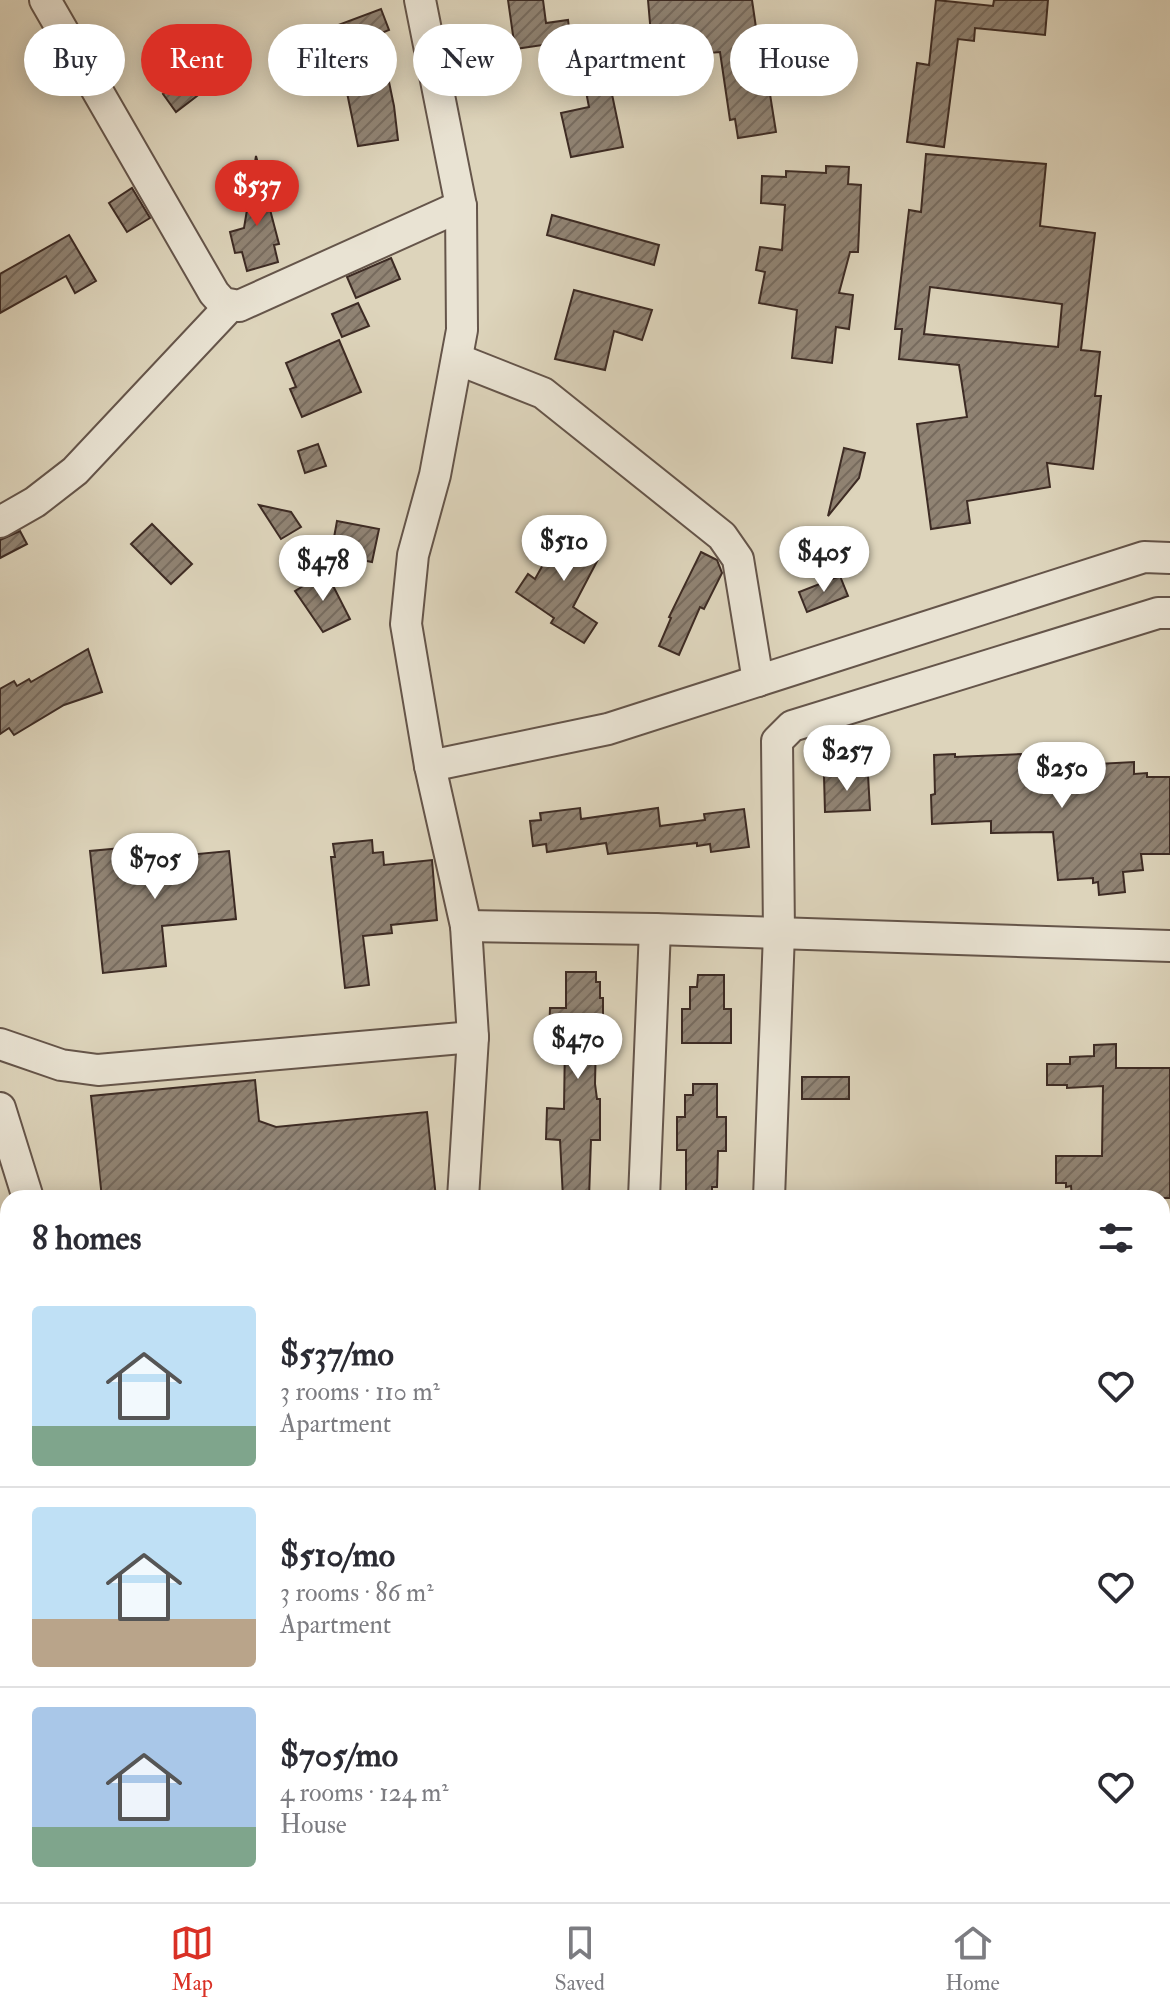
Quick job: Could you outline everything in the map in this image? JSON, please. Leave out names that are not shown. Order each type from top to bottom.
[{"type":"street","points":[[45,0],[214,293],[230,306],[239,306],[461,206]]},
{"type":"street","points":[[420,0],[461,206],[462,330],[435,475],[413,555],[406,624],[430,766],[466,926],[473,1037],[463,1190]]},
{"type":"street","points":[[0,522],[35,502],[75,471],[230,306]]},
{"type":"street","points":[[457,359],[543,393],[722,536],[738,559],[758,681]]},
{"type":"street","points":[[430,766],[608,729],[1144,557],[1170,558]]},
{"type":"street","points":[[769,1190],[779,933],[776,748],[782,733],[792,726],[1158,613],[1170,613]]},
{"type":"street","points":[[466,926],[1170,946]]},
{"type":"street","points":[[644,1190],[655,929]]},
{"type":"street","points":[[0,1044],[61,1065],[98,1070],[473,1037]]},
{"type":"street","points":[[0,1108],[26,1190]]},
{"type":"building","points":[[508,0],[543,0],[546,23],[568,20],[568,24],[538,24],[538,46],[522,48],[522,24],[511,24]]},
{"type":"building","points":[[648,0],[752,0],[755,24],[730,24],[730,96],[770,96],[776,132],[738,138],[735,119],[730,120],[720,52],[714,53],[714,24],[650,24]]},
{"type":"building","points":[[936,0],[993,6],[994,0],[1048,0],[1045,35],[975,28],[974,41],[958,39],[944,147],[907,142],[917,63],[929,65]]},
{"type":"building","points":[[381,9],[387,24],[341,24]]},
{"type":"building","points":[[164,96],[197,96],[176,112]]},
{"type":"building","points":[[348,96],[392,96],[398,140],[358,146]]},
{"type":"building","points":[[587,96],[612,96],[623,147],[571,157],[561,113],[589,107]]},
{"type":"building","points":[[926,154],[1046,164],[1040,226],[1095,233],[1081,350],[1100,352],[1095,396],[1101,396],[1093,469],[1047,463],[1050,487],[967,501],[970,523],[931,529],[917,424],[967,417],[959,365],[899,359],[902,329],[895,329],[909,210],[921,212]],"holes":[[[930,287],[1062,304],[1058,347],[924,334]]]},
{"type":"building","points":[[256,156],[279,244],[274,245],[278,262],[247,271],[242,252],[235,253],[230,232],[244,228]]},
{"type":"building","points":[[826,166],[849,167],[848,184],[861,185],[858,252],[850,252],[839,293],[853,295],[849,329],[836,327],[832,363],[792,358],[797,310],[759,303],[765,272],[756,270],[760,247],[782,250],[785,205],[761,203],[762,176],[786,177],[786,171],[826,173]]},
{"type":"building","points":[[132,188],[150,218],[127,232],[109,203]]},
{"type":"building","points":[[552,215],[659,245],[654,265],[547,235]]},
{"type":"building","points":[[69,235],[96,281],[75,293],[66,276],[0,313],[0,274]]},
{"type":"building","points":[[391,258],[400,279],[356,298],[347,277]]},
{"type":"building","points":[[574,290],[652,310],[642,340],[614,331],[605,370],[555,359]]},
{"type":"building","points":[[358,303],[369,326],[342,337],[332,314]]},
{"type":"building","points":[[339,340],[361,392],[302,417],[290,389],[296,387],[286,363]]},
{"type":"building","points":[[318,444],[326,466],[305,473],[298,451]]},
{"type":"building","points":[[844,448],[865,453],[859,478],[828,516]]},
{"type":"building","points":[[259,505],[291,512],[301,527],[281,539]]},
{"type":"building","points":[[337,521],[379,529],[372,562],[331,554]]},
{"type":"building","points":[[152,524],[192,564],[171,584],[131,544]]},
{"type":"building","points":[[564,527],[604,548],[573,607],[597,623],[584,643],[551,623],[554,618],[516,592],[528,574],[535,579]]},
{"type":"building","points":[[20,531],[27,544],[0,558],[0,540]]},
{"type":"building","points":[[701,552],[717,560],[722,573],[704,609],[700,607],[679,655],[659,646],[669,617]]},
{"type":"building","points":[[326,572],[350,619],[323,632],[295,591]]},
{"type":"building","points":[[840,576],[848,596],[807,612],[799,592]]},
{"type":"building","points":[[88,649],[102,692],[64,705],[14,735],[9,728],[0,734],[0,689],[14,681],[17,686],[29,679],[31,682]]},
{"type":"building","points":[[955,754],[955,757],[1021,754],[1022,768],[1134,762],[1134,774],[1170,777],[1170,854],[1141,854],[1143,870],[1123,872],[1125,892],[1099,895],[1098,882],[1093,883],[1093,878],[1058,880],[1053,832],[991,833],[991,821],[932,824],[934,755]]},
{"type":"building","points":[[868,775],[870,810],[825,812],[824,776]]},
{"type":"building","points":[[580,808],[581,819],[658,808],[660,826],[705,820],[704,814],[744,809],[749,847],[711,852],[710,844],[697,846],[697,843],[608,854],[606,843],[547,852],[546,844],[533,846],[530,821],[541,820],[540,813]]},
{"type":"building","points":[[372,840],[373,853],[383,852],[384,865],[432,860],[437,920],[391,925],[392,933],[363,936],[369,985],[345,988],[331,857],[335,857],[333,844]]},
{"type":"building","points":[[154,845],[156,858],[229,851],[236,919],[162,926],[166,966],[103,973],[90,851]]},
{"type":"building","points":[[566,972],[596,972],[596,982],[600,982],[600,998],[603,998],[603,1039],[596,1039],[595,1084],[597,1099],[600,1099],[600,1140],[591,1140],[589,1190],[563,1190],[560,1140],[546,1139],[547,1108],[564,1109],[565,1039],[549,1039],[550,1008],[566,1008]]},
{"type":"building","points":[[698,975],[724,975],[724,1009],[731,1009],[731,1043],[682,1043],[682,1009],[690,1009],[690,987],[697,987]]},
{"type":"building","points":[[1116,1044],[1116,1068],[1170,1068],[1170,1190],[1071,1190],[1071,1186],[1066,1187],[1066,1183],[1056,1183],[1056,1156],[1102,1156],[1103,1086],[1067,1088],[1067,1085],[1047,1085],[1047,1064],[1070,1064],[1070,1057],[1094,1056],[1094,1045]]},
{"type":"building","points":[[802,1077],[849,1077],[849,1099],[802,1099]]},
{"type":"building","points":[[255,1080],[259,1121],[276,1127],[427,1112],[435,1190],[101,1190],[91,1096]]},
{"type":"building","points":[[693,1084],[717,1084],[717,1117],[726,1117],[726,1151],[718,1151],[717,1187],[712,1187],[712,1190],[686,1190],[686,1150],[677,1150],[677,1117],[685,1117],[685,1095],[693,1095]]}]
